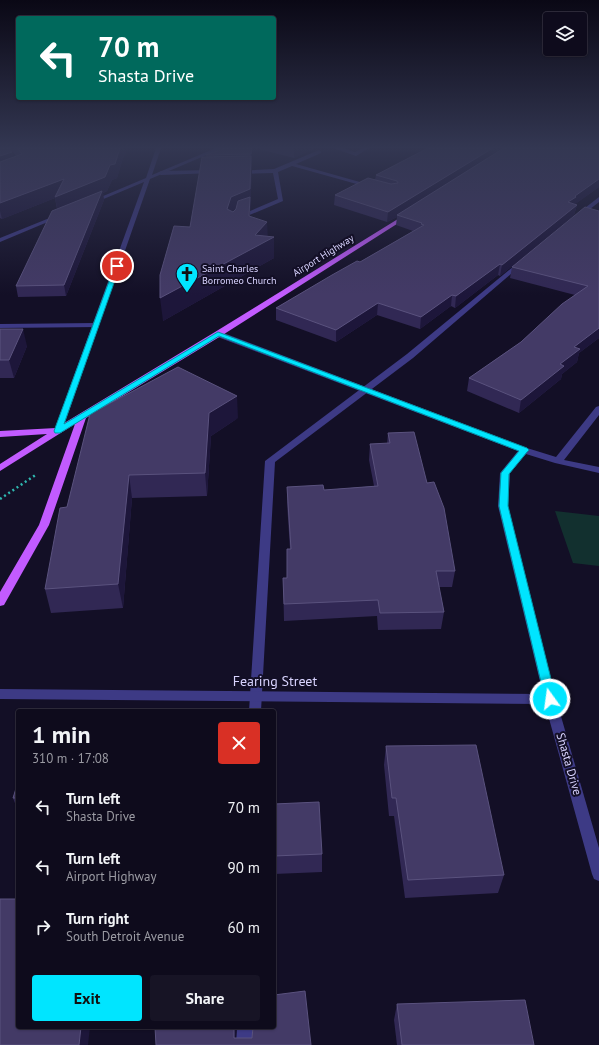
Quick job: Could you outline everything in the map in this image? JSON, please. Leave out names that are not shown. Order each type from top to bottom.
[{"type":"main road","name":"Airport Highway","points":[[0,468],[82,416],[218,334],[415,210]]},
{"type":"main road","points":[[0,602],[44,525],[82,416]]},
{"type":"main road","points":[[0,434],[58,431]]},
{"type":"street","points":[[85,205],[104,197]]},
{"type":"street","points":[[58,431],[141,197]]},
{"type":"street","points":[[234,224],[235,219],[281,200],[280,197]]},
{"type":"street","points":[[571,222],[599,199]]},
{"type":"street","points":[[0,240],[64,214]]},
{"type":"street","points":[[255,709],[270,462],[441,331],[528,257]]},
{"type":"street","points":[[0,326],[96,325]]},
{"type":"street","points":[[218,334],[524,450],[558,461],[599,470]]},
{"type":"street","points":[[558,461],[599,409]]},
{"type":"street","name":"Shasta Drive","points":[[524,450],[505,473],[503,506],[550,699],[599,874]]},
{"type":"street","name":"Fearing Street","points":[[0,694],[550,699]]},
{"type":"street","points":[[244,1045],[245,1029]]},
{"type":"path","points":[[0,499],[26,480],[38,474]]},
{"type":"green space","points":[[555,511],[599,516],[599,566],[573,563]]},
{"type":"building","points":[[0,197],[17,197],[0,203]]},
{"type":"building","points":[[88,197],[100,197],[64,285],[16,286],[52,211]]},
{"type":"building","points":[[195,197],[232,197],[227,209],[233,212],[236,209],[238,201],[250,197],[249,216],[267,222],[255,235],[274,237],[160,298],[160,275],[174,226],[190,227]]},
{"type":"building","points":[[341,197],[413,197],[388,212]]},
{"type":"building","points":[[426,197],[576,197],[568,202],[577,205],[502,265],[500,264],[456,296],[452,295],[421,317],[378,303],[336,330],[276,308],[332,275],[357,261],[360,262],[424,225],[397,215]]},
{"type":"building","points":[[585,207],[599,211],[599,328],[574,347],[580,349],[560,364],[564,366],[521,400],[469,378],[521,342],[562,304],[588,286],[512,267]]},
{"type":"building","points":[[0,329],[23,329],[9,360],[0,360]]},
{"type":"building","points":[[178,367],[237,396],[209,413],[205,473],[129,475],[118,584],[45,589],[60,508],[67,507],[90,414]]},
{"type":"building","points":[[414,432],[427,483],[434,482],[444,508],[455,571],[436,571],[444,612],[380,613],[378,600],[284,604],[283,578],[287,578],[287,549],[291,549],[287,487],[323,485],[324,490],[378,486],[370,444],[390,443],[388,433]]},
{"type":"building","points":[[476,745],[504,875],[408,880],[396,798],[392,798],[386,746]]},
{"type":"building","points":[[16,788],[16,798],[13,798]]},
{"type":"building","points":[[319,802],[322,854],[276,856],[276,804]]},
{"type":"building","points":[[0,899],[16,899],[16,1029],[81,1029],[79,1045],[0,1045]]},
{"type":"building","points":[[305,991],[311,1045],[156,1045],[155,1029],[234,1029],[234,1038],[252,1038],[253,1029],[276,1029],[276,995]]},
{"type":"building","points":[[525,1000],[534,1045],[402,1045],[397,1004]]},
{"type":"place","name":"Saint Charles Borromeo Church","points":[[187,294]]},
{"type":"route","points":[[117,266],[58,431],[218,334],[524,450],[505,473],[503,506],[550,699]]}]
